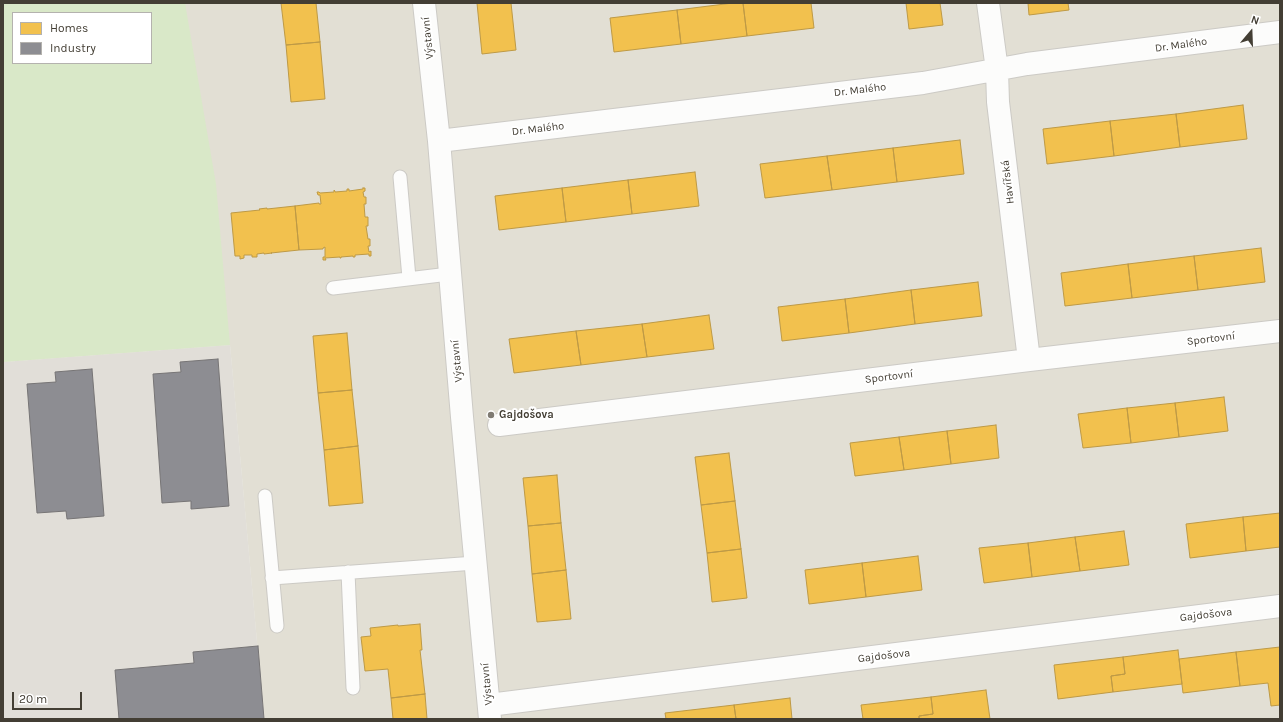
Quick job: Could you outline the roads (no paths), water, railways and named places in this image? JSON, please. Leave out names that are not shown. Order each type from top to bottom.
[{"type":"street","name":"Výstavní","points":[[424,3],[439,141],[449,274],[489,712]]},
{"type":"street","name":"Havířská","points":[[988,3],[997,70],[998,102],[1028,360]]},
{"type":"street","name":"Dr. Malého","points":[[439,141],[915,84],[1027,64],[1280,32]]},
{"type":"street","name":"Sportovní","points":[[499,426],[1028,360],[1280,331]]},
{"type":"street","name":"Gajdošova","points":[[489,712],[1280,606]]},
{"type":"lane","points":[[400,177],[409,278]]},
{"type":"lane","points":[[333,288],[449,274]]},
{"type":"lane","points":[[265,496],[277,626]]},
{"type":"lane","points":[[272,578],[475,563]]},
{"type":"lane","points":[[348,572],[353,688]]},
{"type":"place","name":"Gajdošova","points":[[491,415]]}]
